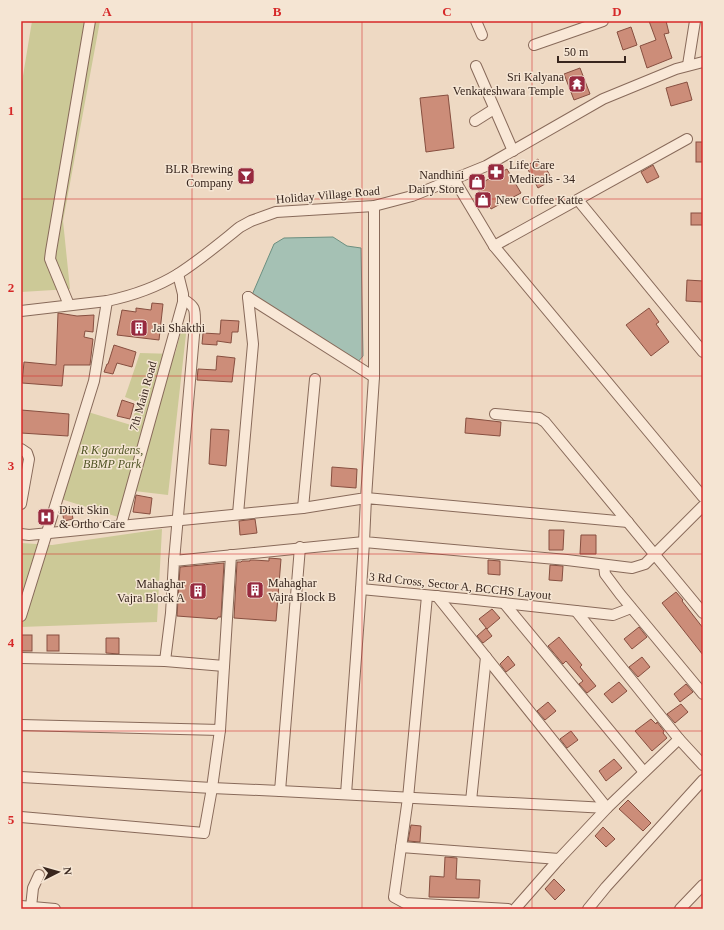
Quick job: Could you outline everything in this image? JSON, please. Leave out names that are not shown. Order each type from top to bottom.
[{"type":"street","points":[[69,305],[50,259],[90,21]]},
{"type":"street","points":[[534,45],[604,21]]},
{"type":"street","points":[[688,66],[695,21]]},
{"type":"street","points":[[478,22],[482,35]]},
{"type":"street","name":"Holiday Village Road","points":[[21,311],[107,301],[148,289],[178,274],[240,227],[263,216],[276,212],[374,206],[412,196],[486,166],[603,98],[640,83],[703,62]]},
{"type":"street","points":[[476,66],[513,151]]},
{"type":"street","points":[[475,121],[494,109]]},
{"type":"street","points":[[494,246],[687,139]]},
{"type":"street","points":[[454,179],[494,246],[703,497]]},
{"type":"street","points":[[578,200],[703,352]]},
{"type":"street","name":"3 Rd Cross, Sector A, BCCHS Layout","points":[[374,206],[374,377],[361,590],[613,615],[631,608]]},
{"type":"street","name":"7th Main Road","points":[[121,525],[183,299],[178,274]]},
{"type":"street","points":[[238,514],[253,344],[248,297],[374,377]]},
{"type":"street","points":[[165,661],[171,613],[174,561],[179,520],[195,324],[195,309],[193,305],[183,299]]},
{"type":"street","points":[[21,616],[94,381],[107,301]]},
{"type":"street","points":[[303,508],[315,379]]},
{"type":"street","points":[[495,414],[539,418],[545,422],[703,613]]},
{"type":"street","points":[[21,449],[27,453],[29,459],[21,504]]},
{"type":"street","points":[[21,534],[47,533],[303,508],[366,498],[628,522]]},
{"type":"street","points":[[174,561],[364,542],[567,560],[632,568],[645,564],[703,506]]},
{"type":"street","points":[[280,791],[300,548]]},
{"type":"street","points":[[21,817],[204,833],[220,730],[230,555]]},
{"type":"street","points":[[604,564],[605,574],[631,608],[703,694]]},
{"type":"street","points":[[346,794],[361,590]]},
{"type":"street","points":[[432,596],[486,657],[607,808]]},
{"type":"street","points":[[393,909],[432,596]]},
{"type":"street","points":[[504,603],[644,772]]},
{"type":"street","points":[[576,611],[679,738],[703,765]]},
{"type":"street","points":[[471,801],[486,657]]},
{"type":"street","points":[[21,658],[165,661],[224,666]]},
{"type":"street","points":[[21,725],[220,730]]},
{"type":"street","points":[[515,909],[607,808],[679,738]]},
{"type":"street","points":[[21,778],[607,808]]},
{"type":"street","points":[[588,909],[606,887],[703,780]]},
{"type":"street","points":[[401,847],[559,859]]},
{"type":"street","points":[[39,875],[26,906],[55,909]]},
{"type":"street","points":[[680,909],[703,885]]},
{"type":"street","points":[[394,898],[405,903],[508,909]]},
{"type":"green space","points":[[32,21],[100,21],[63,221],[70,289],[21,292],[21,88]]},
{"type":"green space","name":"R K gardens, BBMP Park","points":[[183,324],[187,325],[168,495],[126,490],[118,517],[61,499],[88,412],[131,425],[138,402],[125,397],[140,353],[175,354]]},
{"type":"green space","points":[[162,529],[157,622],[21,627],[21,543],[52,545]]},
{"type":"shaded area","points":[[333,237],[347,246],[361,248],[363,356],[356,364],[252,295],[274,244],[284,238]]},
{"type":"building","points":[[649,21],[666,21],[669,33],[664,34],[672,58],[647,68],[640,46],[656,40]]},
{"type":"building","points":[[631,27],[637,45],[623,50],[617,32]]},
{"type":"building","name":"Sri Kalyana Venkateshwara Temple","points":[[580,68],[590,94],[574,100],[564,74]]},
{"type":"building","points":[[687,82],[692,100],[671,106],[666,88]]},
{"type":"building","points":[[448,95],[454,148],[426,152],[420,98]]},
{"type":"building","points":[[696,142],[703,142],[703,162],[696,162]]},
{"type":"building","points":[[538,159],[543,167],[545,166],[552,180],[538,188],[526,166]]},
{"type":"building","points":[[653,165],[659,177],[647,183],[641,172]]},
{"type":"building","points":[[507,169],[521,193],[491,209],[483,193],[481,194],[476,186]]},
{"type":"building","points":[[691,213],[703,213],[703,225],[691,225]]},
{"type":"building","points":[[687,280],[703,281],[703,302],[686,301]]},
{"type":"building","name":"Jai Shakthi","points":[[152,303],[163,304],[159,340],[117,335],[122,310],[136,312],[136,308],[151,310]]},
{"type":"building","points":[[649,308],[659,322],[656,324],[669,342],[651,356],[626,325]]},
{"type":"building","points":[[58,313],[77,316],[94,315],[93,332],[85,331],[84,337],[93,339],[90,365],[64,365],[62,386],[22,383],[24,362],[56,365]]},
{"type":"building","points":[[221,320],[239,321],[238,332],[232,332],[231,343],[217,341],[217,345],[202,344],[203,333],[220,334]]},
{"type":"building","points":[[114,345],[136,352],[132,367],[117,363],[113,374],[104,372]]},
{"type":"building","points":[[217,356],[235,358],[232,382],[197,380],[198,369],[216,370]]},
{"type":"building","points":[[122,400],[134,404],[130,419],[117,416]]},
{"type":"building","points":[[21,410],[69,414],[68,436],[21,433]]},
{"type":"building","points":[[466,418],[501,422],[500,436],[465,433]]},
{"type":"building","points":[[211,429],[229,430],[226,466],[209,464]]},
{"type":"building","points":[[332,467],[357,469],[356,488],[331,486]]},
{"type":"building","points":[[136,495],[152,498],[150,514],[133,512]]},
{"type":"building","points":[[71,508],[73,519],[64,521],[62,510]]},
{"type":"building","points":[[255,519],[257,533],[240,535],[239,521]]},
{"type":"building","points":[[549,530],[564,530],[563,550],[549,550]]},
{"type":"building","points":[[581,535],[596,535],[596,554],[580,554]]},
{"type":"building","name":"Mahaghar Vajra Block B","points":[[269,558],[281,559],[276,621],[234,618],[237,562],[250,560],[269,561]]},
{"type":"building","points":[[488,560],[500,561],[500,575],[488,574]]},
{"type":"building","name":"Mahaghar Vajra Block A","points":[[224,563],[221,617],[218,617],[217,619],[177,616],[180,567]]},
{"type":"building","points":[[550,565],[563,566],[562,581],[549,580]]},
{"type":"building","points":[[676,592],[703,628],[703,655],[662,603]]},
{"type":"building","points":[[492,609],[500,618],[487,629],[479,619]]},
{"type":"building","points":[[639,627],[647,637],[632,649],[624,639]]},
{"type":"building","points":[[486,628],[492,636],[483,643],[477,636]]},
{"type":"building","points":[[21,635],[32,635],[32,651],[21,651]]},
{"type":"building","points":[[47,635],[59,635],[59,651],[47,651]]},
{"type":"building","points":[[559,637],[582,665],[580,667],[596,686],[587,693],[579,684],[583,681],[566,661],[563,664],[548,646]]},
{"type":"building","points":[[106,638],[119,638],[119,654],[106,653]]},
{"type":"building","points":[[508,656],[515,665],[506,672],[500,664]]},
{"type":"building","points":[[642,657],[650,667],[638,677],[629,667]]},
{"type":"building","points":[[619,682],[627,691],[612,703],[604,694]]},
{"type":"building","points":[[686,684],[693,692],[680,702],[674,694]]},
{"type":"building","points":[[548,702],[556,711],[545,720],[537,711]]},
{"type":"building","points":[[681,704],[688,712],[675,723],[667,714]]},
{"type":"building","points":[[651,719],[656,724],[657,722],[667,738],[652,751],[635,731]]},
{"type":"building","points":[[571,731],[578,740],[567,748],[560,739]]},
{"type":"building","points":[[614,759],[622,768],[606,781],[599,771]]},
{"type":"building","points":[[628,800],[651,823],[643,831],[619,809]]},
{"type":"building","points":[[411,825],[421,826],[420,842],[408,841]]},
{"type":"building","points":[[603,827],[615,839],[606,847],[595,836]]},
{"type":"building","points":[[445,857],[457,858],[456,879],[480,880],[479,898],[429,897],[430,876],[444,877]]},
{"type":"building","points":[[554,879],[565,890],[555,900],[545,889]]},
{"type":"place","name":"Sri Kalyana Venkateshwara Temple","points":[[577,84]]},
{"type":"place","name":"Life Care Medicals - 34","points":[[496,172]]},
{"type":"place","name":"BLR Brewing Company","points":[[246,176]]},
{"type":"place","name":"Nandhini Dairy Store","points":[[477,182]]},
{"type":"place","name":"New Coffee Katte","points":[[483,200]]},
{"type":"place","name":"Jai Shakthi","points":[[139,328]]},
{"type":"place","name":"Dixit Skin & Ortho Care","points":[[46,517]]},
{"type":"place","name":"Mahaghar Vajra Block B","points":[[255,590]]},
{"type":"place","name":"Mahaghar Vajra Block A","points":[[198,591]]}]
